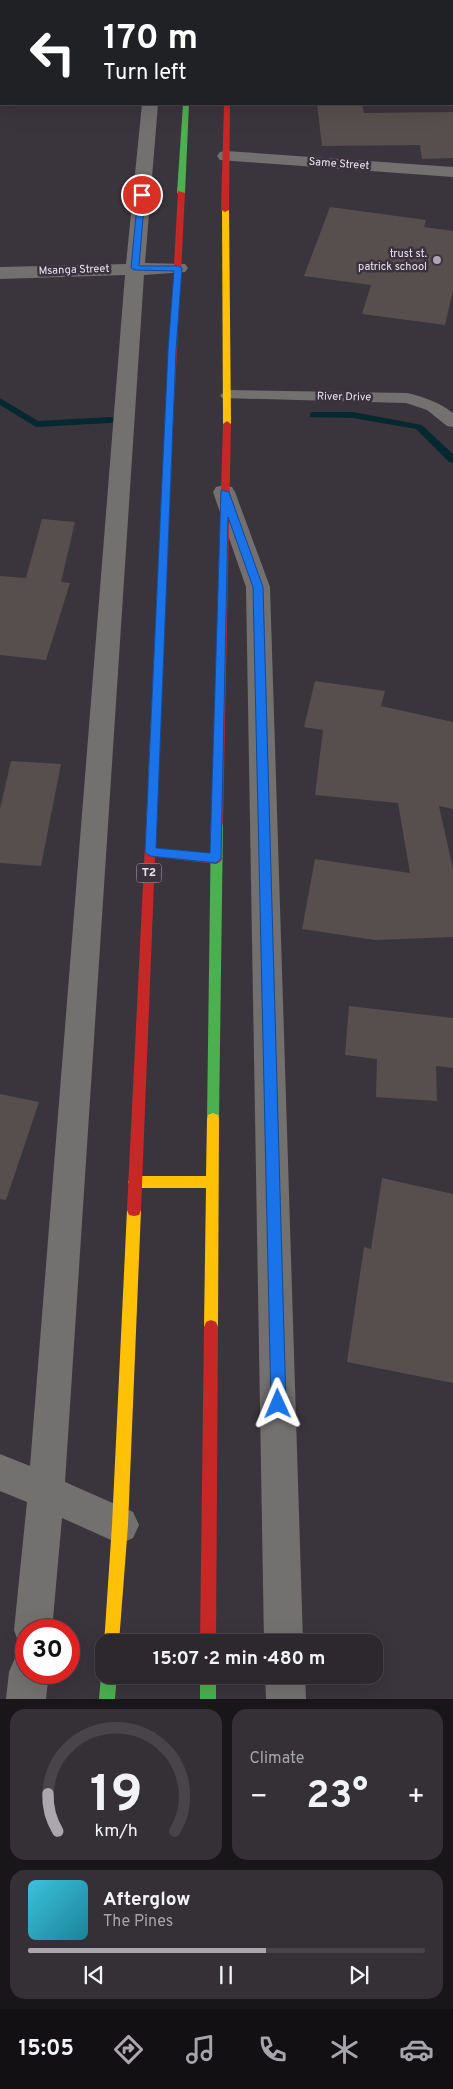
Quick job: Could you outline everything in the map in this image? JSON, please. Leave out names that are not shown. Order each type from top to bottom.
[{"type":"highway","name":"T2","points":[[112,1634],[120,1525],[171,360],[178,268],[186,105]]},
{"type":"highway","points":[[208,1634],[216,859],[228,395],[224,267],[226,105]]},
{"type":"highway","points":[[150,852],[216,859]]},
{"type":"highway","points":[[135,1182],[212,1182]]},
{"type":"highway","points":[[107,1699],[108,1684]]},
{"type":"highway","points":[[208,1684],[208,1699]]},
{"type":"street","points":[[34,1619],[46,1492],[135,268],[150,105]]},
{"type":"street","name":"Same Street","points":[[226,156],[453,172]]},
{"type":"street","name":"Msanga Street","points":[[0,273],[178,268]]},
{"type":"street","points":[[224,492],[258,587],[284,1634]]},
{"type":"street","points":[[0,1472],[120,1525]]},
{"type":"street","points":[[26,1699],[28,1684]]},
{"type":"street","points":[[285,1684],[286,1699]]},
{"type":"lane","name":"River Drive","points":[[228,395],[408,398],[428,403],[443,411],[453,422]]},
{"type":"building","points":[[317,105],[362,105],[364,113],[453,112],[453,158],[422,159],[420,145],[322,146]]},
{"type":"building","points":[[330,207],[426,220],[424,227],[453,231],[453,290],[445,325],[362,314],[371,285],[304,276]]},
{"type":"building","points":[[42,519],[75,522],[61,582],[70,583],[46,660],[0,655],[0,576],[26,578]]},
{"type":"building","points":[[315,681],[385,691],[381,706],[453,722],[453,809],[439,806],[453,869],[453,937],[375,940],[302,929],[315,859],[410,873],[398,803],[315,795],[323,730],[304,727]]},
{"type":"building","points":[[11,761],[61,764],[41,866],[0,863],[0,809]]},
{"type":"building","points":[[349,1006],[453,1018],[453,1068],[436,1066],[437,1101],[376,1097],[377,1059],[345,1055]]},
{"type":"building","points":[[0,1094],[39,1102],[6,1200],[0,1199]]},
{"type":"building","points":[[382,1178],[453,1194],[453,1383],[347,1362],[364,1247],[371,1249]]},
{"type":"waterway","points":[[0,401],[36,424],[111,420]]},
{"type":"waterway","points":[[313,415],[353,415],[419,427],[453,460]]},
{"type":"traffic: fast","points":[[181,193],[186,105]]},
{"type":"traffic: fast","points":[[213,1119],[217,824]]},
{"type":"traffic: fast","points":[[107,1699],[108,1684]]},
{"type":"traffic: fast","points":[[208,1684],[208,1699]]},
{"type":"traffic: slow","points":[[225,210],[227,424]]},
{"type":"traffic: slow","points":[[153,783],[168,449]]},
{"type":"traffic: slow","points":[[211,1327],[213,1119]]},
{"type":"traffic: slow","points":[[135,1182],[212,1182]]},
{"type":"traffic: slow","points":[[112,1634],[120,1525],[134,1210]]},
{"type":"traffic: jam","points":[[225,210],[227,105]]},
{"type":"traffic: jam","points":[[168,449],[181,193]]},
{"type":"traffic: jam","points":[[217,824],[227,424]]},
{"type":"traffic: jam","points":[[134,1210],[153,783]]},
{"type":"traffic: jam","points":[[150,852],[216,859]]},
{"type":"traffic: jam","points":[[208,1634],[211,1327]]},
{"type":"place","name":"trust st. patrick school","points":[[437,260]]},
{"type":"route","points":[[142,195],[135,268],[178,268],[172,350],[150,852],[216,859],[224,492],[258,587],[278,1404]]}]
